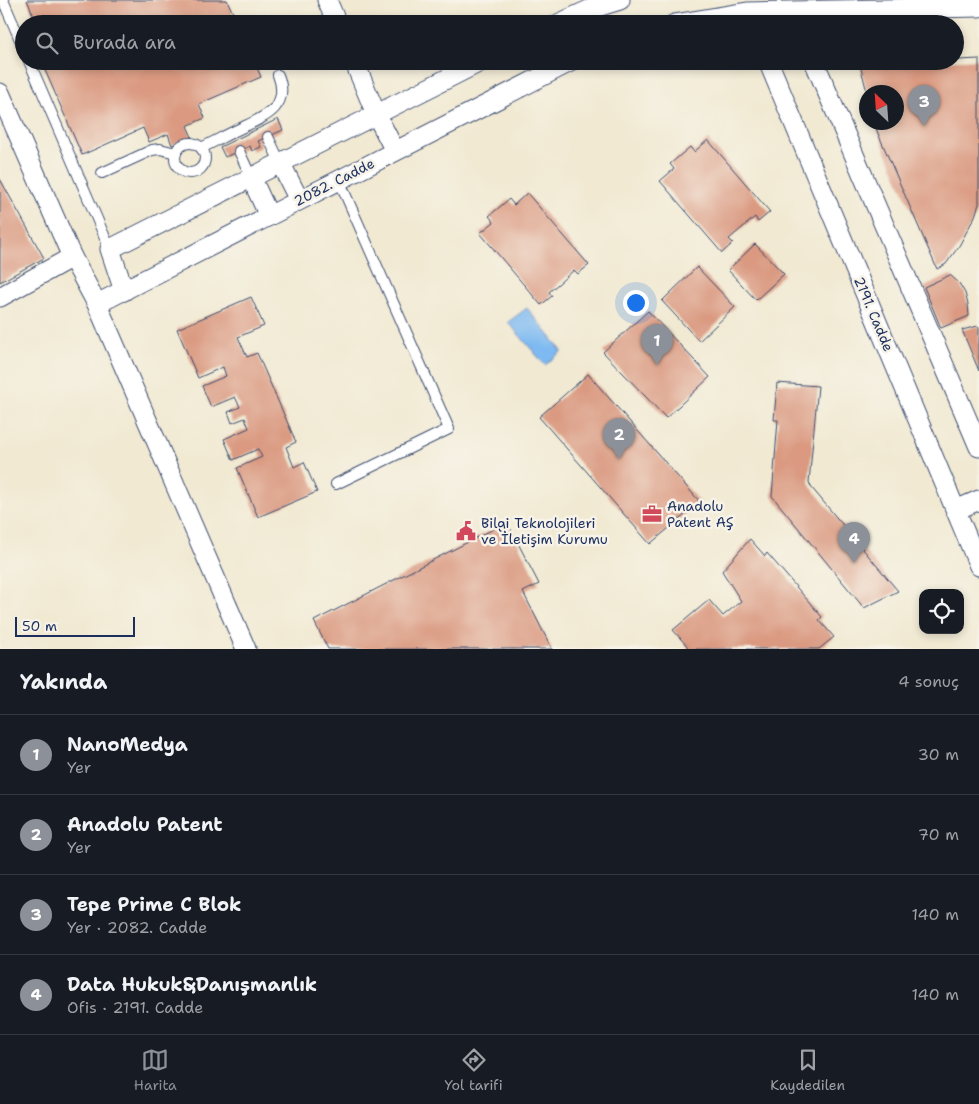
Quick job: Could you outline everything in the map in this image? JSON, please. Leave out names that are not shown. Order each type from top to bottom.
[{"type":"street","points":[[327,0],[333,15]]},
{"type":"street","points":[[578,15],[620,0]]},
{"type":"street","points":[[832,15],[979,7]]},
{"type":"street","points":[[730,15],[748,12],[776,15]]},
{"type":"street","points":[[358,70],[376,114],[395,151]]},
{"type":"street","points":[[124,291],[110,249],[464,70]]},
{"type":"street","name":"2082. Cadde","points":[[97,304],[554,70]]},
{"type":"street","name":"2191. Cadde","points":[[772,70],[979,566]]},
{"type":"street","points":[[818,70],[979,447]]},
{"type":"street","points":[[0,92],[72,257],[97,304],[246,649]]},
{"type":"street","points":[[280,162],[299,200]]},
{"type":"street","points":[[251,177],[269,216]]},
{"type":"street","points":[[0,297],[72,257]]},
{"type":"street","points":[[956,510],[979,500]]},
{"type":"lane","points":[[3,0],[15,28]]},
{"type":"lane","points":[[33,70],[110,249]]},
{"type":"lane","points":[[201,148],[232,137],[261,123],[281,98],[281,82],[278,75]]},
{"type":"lane","points":[[268,137],[280,162]]},
{"type":"lane","points":[[186,144],[197,145],[201,148],[205,161],[202,167],[191,173],[179,169],[176,163],[178,149],[186,144]]},
{"type":"lane","points":[[102,174],[152,150],[176,154]]},
{"type":"lane","points":[[239,151],[251,177]]},
{"type":"lane","points":[[336,484],[449,429],[339,180]]},
{"type":"water","points":[[527,308],[562,351],[545,365],[508,322]]},
{"type":"building","points":[[27,0],[227,0],[234,15],[33,15]]},
{"type":"building","points":[[979,59],[979,204],[975,216],[959,246],[946,264],[937,269],[877,130],[904,130],[904,85],[865,85],[861,70],[964,70],[964,60]]},
{"type":"building","points":[[45,70],[258,70],[261,77],[199,104],[205,118],[187,126],[192,137],[172,145],[168,134],[149,142],[143,128],[82,155]]},
{"type":"building","points":[[278,119],[283,130],[258,141],[261,147],[252,151],[250,146],[225,157],[220,147]]},
{"type":"building","points":[[708,140],[770,212],[758,222],[755,217],[729,239],[733,243],[722,253],[660,181],[674,169],[670,164],[690,147],[694,152]]},
{"type":"building","points":[[0,179],[44,258],[0,282]]},
{"type":"building","points":[[527,193],[589,265],[578,274],[574,270],[549,292],[552,296],[541,305],[480,233],[494,222],[489,216],[509,199],[514,205]]},
{"type":"building","points":[[755,244],[784,274],[756,300],[728,270]]},
{"type":"building","points":[[697,267],[735,307],[699,341],[662,301]]},
{"type":"building","points":[[950,275],[959,283],[965,293],[969,316],[941,328],[924,287]]},
{"type":"building","points":[[251,297],[264,326],[238,337],[247,357],[257,353],[296,442],[286,447],[294,467],[304,462],[317,492],[258,517],[237,468],[262,457],[258,449],[233,460],[224,439],[249,428],[245,418],[232,423],[228,412],[240,407],[235,397],[211,407],[202,386],[226,376],[223,367],[198,378],[177,329]]},
{"type":"building","points":[[648,311],[710,377],[666,418],[603,352]]},
{"type":"building","points":[[979,327],[979,371],[962,330]]},
{"type":"building","points":[[588,374],[700,502],[650,544],[539,417]]},
{"type":"building","points":[[777,383],[818,386],[809,482],[811,487],[898,591],[864,608],[772,496],[778,420],[774,420]]},
{"type":"building","points":[[507,522],[539,584],[523,592],[552,649],[328,649],[314,621]]},
{"type":"building","points":[[750,539],[765,556],[767,553],[822,617],[819,620],[834,637],[819,649],[686,649],[688,647],[673,630],[709,600],[723,616],[741,601],[722,571]]},
{"type":"place","name":"Tepe Prime C Blok","points":[[924,126]]},
{"type":"place","name":"NanoMedya","points":[[657,365]]},
{"type":"place","name":"Anadolu Patent","points":[[619,459]]},
{"type":"place","name":"Anadolu Patent AŞ","points":[[652,514]]},
{"type":"place","name":"Bilgi Teknolojileri ve İletişim Kurumu","points":[[466,531]]},
{"type":"place","name":"Data Hukuk&Danışmanlık","points":[[854,563]]}]
